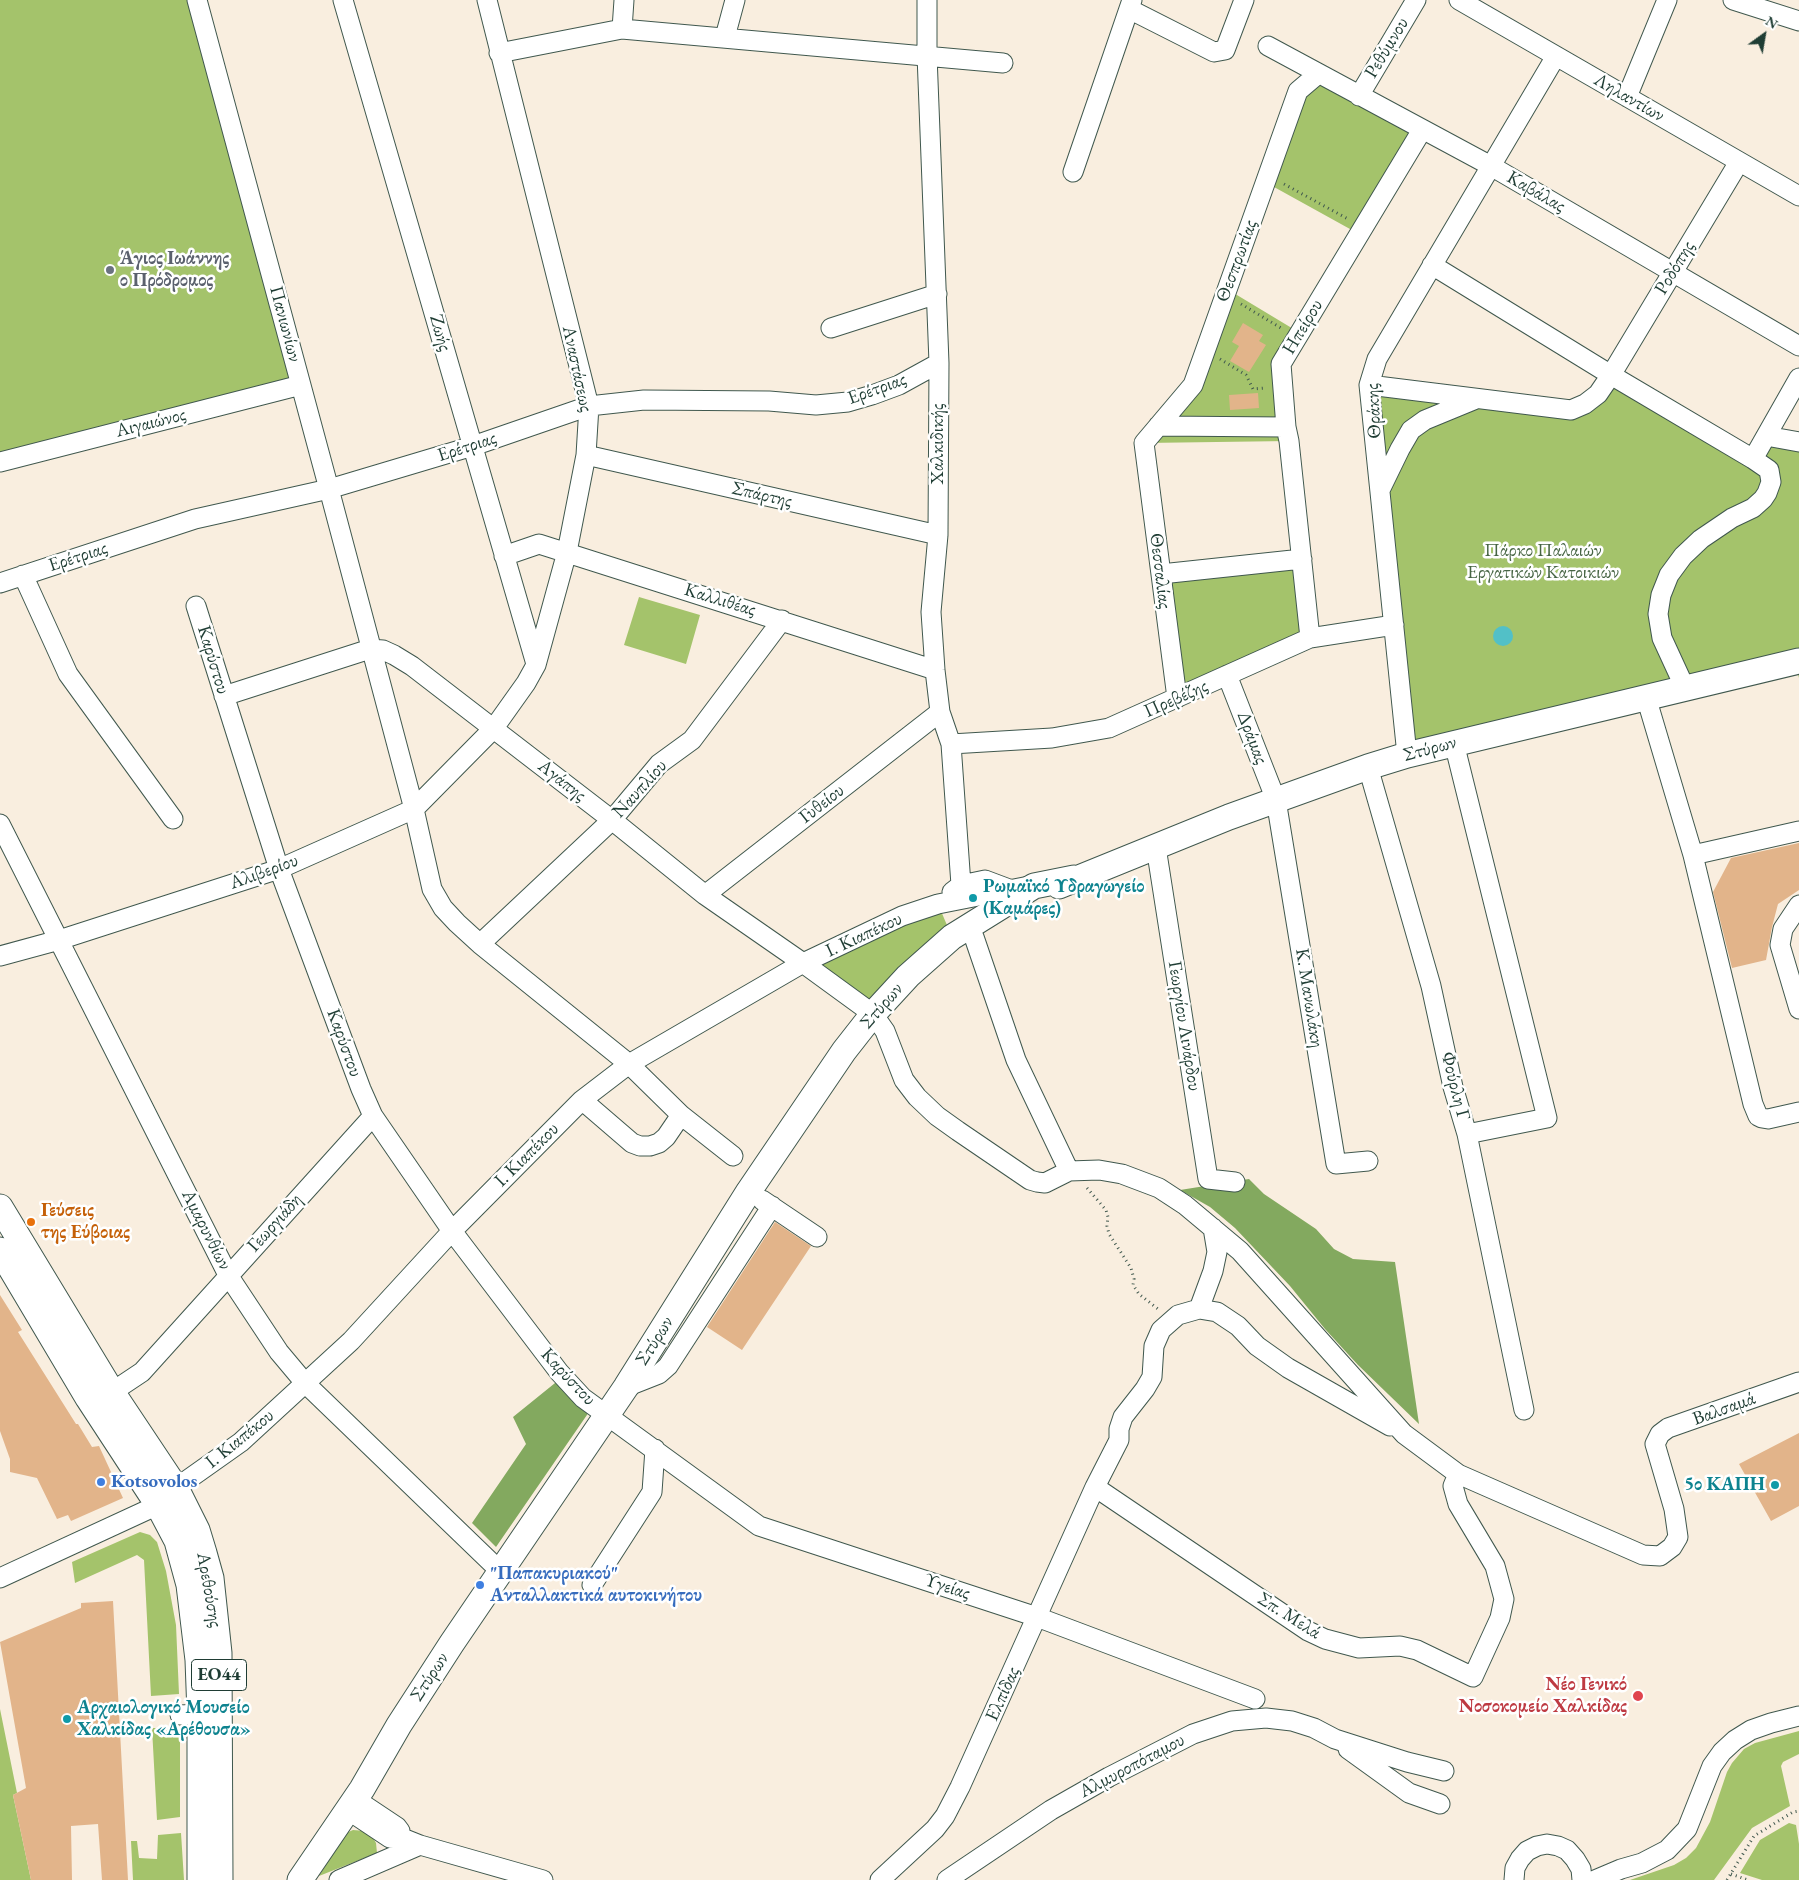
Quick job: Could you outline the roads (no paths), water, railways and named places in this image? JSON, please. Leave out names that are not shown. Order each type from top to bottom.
[{"type":"main road","name":"Στύρων","points":[[921,964],[974,937],[1028,902],[1074,878],[1229,817],[1368,767],[1454,743],[1646,697],[1798,667]]},
{"type":"main road","name":"Στύρων","points":[[300,1880],[351,1805],[398,1726],[500,1571],[626,1387],[749,1191],[844,1051],[873,1014],[921,964],[952,937],[1034,886],[1074,878]]},
{"type":"main road","name":"Αρεθούσης","points":[[0,1207],[112,1392],[167,1497],[189,1585],[198,1660],[190,1714],[200,1880]]},
{"type":"main road","name":"Αρεθούσης","points":[[0,1250],[88,1398],[167,1497],[196,1530],[211,1578],[219,1653],[220,1880]]},
{"type":"main road","name":"Στύρων","points":[[285,1880],[351,1782],[398,1726]]},
{"type":"street","name":"Πανιωνίων","points":[[197,0],[330,489],[370,649],[414,809],[432,889],[443,908],[456,923],[629,1064],[682,1115],[733,1156]]},
{"type":"street","name":"Ζωής","points":[[343,0],[536,666]]},
{"type":"street","name":"Αναστάσεως","points":[[487,0],[589,406],[586,455],[567,552],[536,666],[494,728]]},
{"type":"street","points":[[622,29],[624,0]]},
{"type":"street","points":[[725,37],[735,0]]},
{"type":"street","name":"Χαλκιδικής","points":[[927,0],[927,55],[939,363],[938,535],[931,612],[940,712],[951,744],[961,885]]},
{"type":"street","points":[[1073,172],[1131,4],[1214,52],[1225,50],[1244,0]]},
{"type":"street","name":"Ρεθύμνου","points":[[1359,96],[1416,0]]},
{"type":"street","name":"Ληλαντίων","points":[[1460,0],[1799,196]]},
{"type":"street","points":[[1626,97],[1667,0]]},
{"type":"street","points":[[1733,0],[1799,21]]},
{"type":"street","points":[[499,53],[622,29],[1003,62]]},
{"type":"street","name":"Καβάλας","points":[[1268,46],[1491,166],[1799,346]]},
{"type":"street","name":"Θράκης","points":[[1407,755],[1369,385],[1377,359],[1556,56]]},
{"type":"street","name":"Θεσπρωτίας","points":[[1144,443],[1192,385],[1298,91],[1318,74]]},
{"type":"street","name":"Ηπείρου","points":[[1310,638],[1286,427],[1281,364],[1422,130]]},
{"type":"street","name":"Ροδόπης","points":[[1369,385],[1571,410],[1585,404],[1598,394],[1611,375],[1739,162]]},
{"type":"street","points":[[1432,265],[1769,470],[1771,482],[1767,493],[1753,508],[1719,526],[1689,550],[1669,575],[1660,595],[1658,614],[1662,638],[1685,688]]},
{"type":"street","points":[[831,328],[937,294]]},
{"type":"street","name":"Ερέτριας","points":[[0,583],[195,519],[330,489],[472,446],[589,406],[644,400],[760,401],[816,405],[848,402],[899,385],[939,363]]},
{"type":"street","points":[[1753,459],[1799,378]]},
{"type":"street","name":"Αιγαιώνος","points":[[0,462],[301,385]]},
{"type":"street","points":[[1380,489],[1411,430],[1425,420],[1477,399]]},
{"type":"street","points":[[1158,426],[1286,427]]},
{"type":"street","points":[[1766,436],[1799,442]]},
{"type":"street","name":"Θεσσαλίας","points":[[1144,443],[1176,698]]},
{"type":"street","name":"Σπάρτης","points":[[586,455],[938,535]]},
{"type":"street","name":"Καλλιθέας","points":[[504,556],[539,544],[935,670]]},
{"type":"street","points":[[1161,574],[1302,559]]},
{"type":"street","points":[[23,575],[68,674],[173,819]]},
{"type":"street","name":"Καρύστου","points":[[196,606],[279,868],[361,1089],[373,1116],[452,1231],[559,1372],[583,1398],[655,1449]]},
{"type":"street","name":"Ναυπλίου","points":[[480,944],[612,820],[658,764],[692,740],[782,620]]},
{"type":"street","name":"Πρεβέζης","points":[[951,744],[1052,738],[1109,728],[1310,638],[1394,625]]},
{"type":"street","name":"Αγάπης","points":[[224,696],[370,649],[394,654],[494,728],[612,820],[705,896],[803,963],[873,1014]]},
{"type":"street","name":"Δράμας","points":[[1228,675],[1276,800]]},
{"type":"street","points":[[1646,697],[1693,855],[1753,1104],[1758,1116],[1762,1118],[1768,1119],[1799,1112]]},
{"type":"street","name":"Γυθείου","points":[[705,896],[940,712]]},
{"type":"street","name":"Αλιβερίου","points":[[0,956],[59,940],[279,868],[414,809],[494,728]]},
{"type":"street","points":[[1454,743],[1547,1118],[1467,1134]]},
{"type":"street","name":"Φούρλη Γ","points":[[1368,767],[1431,986],[1453,1087],[1467,1134],[1524,1410]]},
{"type":"street","name":"Κ. Μανωλάκη","points":[[1276,800],[1336,1164],[1368,1160]]},
{"type":"street","name":"Αμαρυνθίων","points":[[0,824],[228,1275],[279,1352],[306,1384],[500,1571]]},
{"type":"street","points":[[1693,855],[1799,831]]},
{"type":"street","name":"Γεωργίου Λινάρδου","points":[[1156,847],[1208,1179],[1235,1182]]},
{"type":"street","name":"Ι. Κιαπέκου","points":[[938,904],[961,885],[985,880],[1009,889]]},
{"type":"street","name":"Ι. Κιαπέκου","points":[[0,1578],[167,1497],[241,1442],[351,1341],[452,1231],[582,1100],[629,1064],[803,963],[902,916],[938,904],[1009,889],[1034,886]]},
{"type":"street","points":[[1799,905],[1783,929],[1780,945],[1799,1008]]},
{"type":"street","points":[[974,937],[1016,1060],[1078,1170]]},
{"type":"street","points":[[873,1014],[885,1030],[904,1080],[917,1097],[937,1116],[1030,1180],[1045,1183],[1078,1170],[1099,1170],[1122,1174],[1159,1188],[1185,1205],[1240,1251],[1404,1434]]},
{"type":"street","points":[[582,1100],[632,1143],[640,1146],[650,1146],[659,1143],[666,1137],[682,1115]]},
{"type":"street","name":"Γεωργιάδη","points":[[112,1392],[142,1372],[373,1116]]},
{"type":"street","points":[[749,1191],[817,1237]]},
{"type":"street","points":[[626,1387],[659,1374],[668,1366],[772,1206]]},
{"type":"street","points":[[1213,1228],[1216,1252],[1213,1272],[1198,1309],[1217,1312],[1238,1326],[1257,1346],[1288,1368],[1404,1434],[1458,1474]]},
{"type":"street","name":"Ελπίδας","points":[[880,1880],[935,1829],[946,1816],[1119,1440],[1119,1429],[1123,1417],[1152,1377],[1154,1346],[1161,1330],[1178,1316],[1198,1309]]},
{"type":"street","name":"Βαλσαμά","points":[[1458,1474],[1643,1555],[1660,1556],[1672,1548],[1678,1537],[1674,1509],[1655,1444],[1660,1434],[1668,1428],[1799,1382]]},
{"type":"street","points":[[592,1585],[652,1492],[655,1449]]},
{"type":"street","name":"Υγείας","points":[[655,1449],[759,1526],[1037,1617],[1254,1699]]},
{"type":"street","name":"Σπ. Μελά","points":[[1096,1487],[1308,1632],[1325,1640],[1359,1648],[1400,1646],[1417,1650],[1472,1677],[1500,1618],[1504,1599],[1495,1566],[1458,1504],[1454,1486],[1458,1474]]},
{"type":"street","points":[[1595,1880],[1620,1869],[1642,1863],[1667,1850],[1687,1829],[1695,1814],[1712,1766],[1722,1752],[1735,1740],[1751,1730],[1799,1716]]},
{"type":"street","name":"Αλμυροπόταμου","points":[[947,1880],[1051,1810],[1109,1777],[1193,1734],[1232,1721],[1266,1718],[1292,1721],[1314,1728],[1335,1739]]},
{"type":"street","points":[[1335,1739],[1406,1762],[1444,1771]]},
{"type":"street","points":[[1335,1739],[1409,1793],[1440,1804]]},
{"type":"street","points":[[1409,1793],[1419,1786],[1423,1777],[1424,1773],[1420,1765]]},
{"type":"street","points":[[351,1805],[390,1838],[412,1842],[543,1880]]},
{"type":"street","points":[[342,1879],[412,1842]]},
{"type":"street","points":[[1514,1880],[1515,1868],[1527,1851],[1547,1844],[1558,1846],[1581,1859],[1620,1869]]},
{"type":"street","points":[[1567,1850],[1578,1864],[1582,1880]]},
{"type":"water","points":[[1503,626],[1510,629],[1513,636],[1510,643],[1503,646],[1496,643],[1493,636],[1496,629]]},
{"type":"place","name":"Άγιος Ιωάννης ο Πρόδρομος","points":[[110,270]]},
{"type":"place","name":"Ρωμαϊκό Υδραγωγείο (Καμάρες)","points":[[973,898]]},
{"type":"place","name":"Γεύσεις της Εύβοιας","points":[[31,1222]]},
{"type":"place","name":"Kotsovolos","points":[[101,1482]]},
{"type":"place","name":"5ο ΚΑΠΗ","points":[[1775,1485]]},
{"type":"place","name":"\"Παπακυριακού\" Ανταλλακτικά αυτοκινήτου","points":[[480,1585]]},
{"type":"place","name":"Νέο Γενικό Νοσοκομείο Χαλκίδας","points":[[1638,1696]]},
{"type":"place","name":"Αρχαιολογικό Μουσείο Χαλκίδας «Αρέθουσα»","points":[[67,1719]]},
{"type":"park label","name":"Πάρκο Παλαιών Εργατικών Κατοικιών","points":[[1543,562]]}]
